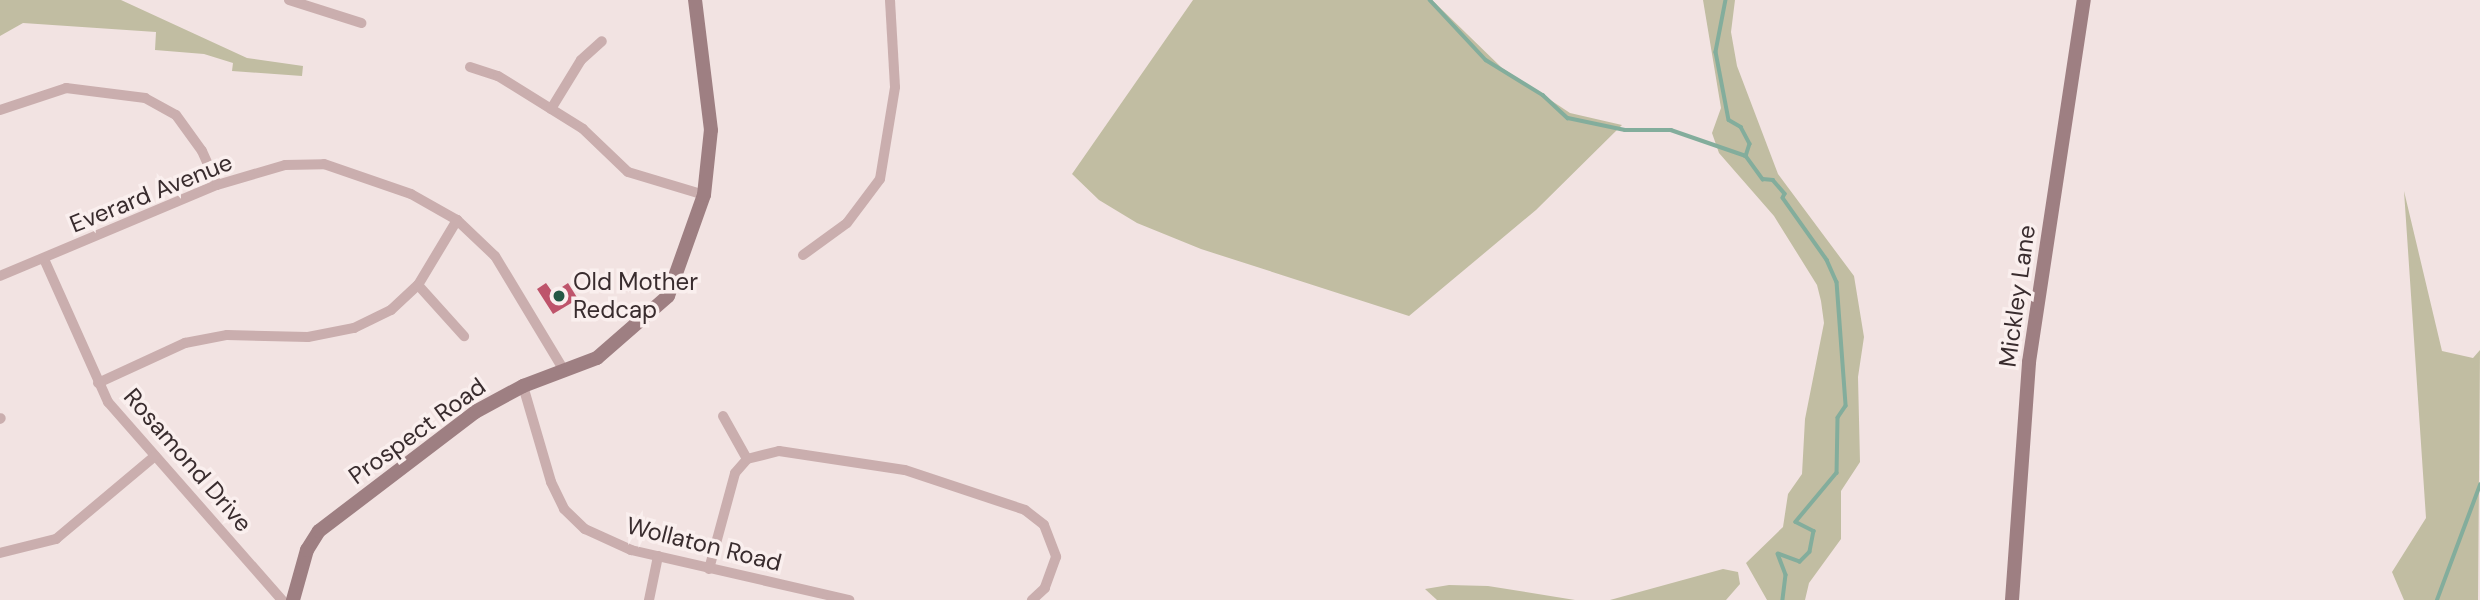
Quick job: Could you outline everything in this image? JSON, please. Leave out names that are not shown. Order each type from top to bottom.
[{"type":"street","points":[[289,0],[361,23]]},
{"type":"street","name":"Prospect Road","points":[[293,600],[307,550],[319,531],[475,412],[523,386],[565,372],[627,336],[668,296],[704,195],[710,103],[695,0]]},
{"type":"street","points":[[811,254],[847,223],[880,178],[895,87],[890,0]]},
{"type":"street","name":"Mickley Lane","points":[[2012,600],[2029,362],[2084,0]]},
{"type":"street","points":[[551,109],[581,60],[602,41]]},
{"type":"street","points":[[470,67],[498,76],[583,129],[628,172],[704,195]]},
{"type":"street","points":[[0,110],[66,88],[145,98],[176,115],[202,151],[217,185]]},
{"type":"street","name":"Everard Avenue","points":[[0,276],[217,185],[285,166],[324,164],[385,184],[457,220],[495,256],[565,372]]},
{"type":"street","points":[[98,383],[185,343],[227,335],[308,337],[354,328],[391,310],[418,285],[457,220]]},
{"type":"street","name":"Rosamond Drive","points":[[44,259],[98,383],[122,421],[282,600]]},
{"type":"street","points":[[418,285],[464,336]]},
{"type":"street","name":"Wollaton Road","points":[[523,386],[564,509],[605,542],[709,569],[849,600]]},
{"type":"street","points":[[723,416],[747,460]]},
{"type":"street","points":[[709,569],[727,489],[747,460],[779,451],[905,470],[1025,510],[1044,525],[1056,557],[1049,581],[1032,600]]},
{"type":"street","points":[[0,553],[56,539],[155,456]]},
{"type":"street","points":[[649,600],[658,556]]},
{"type":"shaded area","points":[[0,0],[121,0],[247,58],[303,66],[302,76],[232,71],[233,63],[204,54],[155,50],[156,32],[23,23],[0,36]]},
{"type":"shaded area","points":[[1193,0],[1432,0],[1502,68],[1570,113],[1622,125],[1536,210],[1409,316],[1201,249],[1137,223],[1099,200],[1072,174]]},
{"type":"shaded area","points":[[1703,0],[1735,0],[1731,32],[1737,66],[1778,174],[1854,276],[1864,337],[1858,377],[1860,462],[1841,491],[1841,539],[1809,583],[1805,600],[1767,600],[1746,563],[1783,527],[1788,494],[1802,474],[1805,419],[1824,323],[1821,301],[1817,285],[1774,216],[1719,153],[1712,133],[1721,108]]},
{"type":"shaded area","points":[[2404,191],[2442,351],[2473,358],[2480,350],[2478,600],[2404,600],[2392,572],[2426,518]]},
{"type":"shaded area","points":[[1723,569],[1738,572],[1740,584],[1726,600],[1610,600]]},
{"type":"shaded area","points":[[1449,585],[1488,586],[1575,600],[1437,600],[1425,589]]},
{"type":"building","name":"Old Mother Redcap","points":[[546,283],[553,293],[568,283],[578,299],[553,314],[537,289]]},
{"type":"waterway","points":[[1430,0],[1486,60],[1543,95],[1568,118],[1625,130],[1671,130],[1746,156],[1763,179],[1773,180],[1785,194],[1783,198],[1827,260],[1837,282],[1846,406],[1838,418],[1837,473],[1796,522],[1814,531],[1810,552],[1800,562],[1778,554],[1786,575],[1783,600]]},
{"type":"waterway","points":[[1726,0],[1716,52],[1729,120],[1741,127],[1750,144],[1746,156]]},
{"type":"waterway","points":[[2437,600],[2480,485]]},
{"type":"place","name":"Old Mother Redcap","points":[[559,296]]}]
